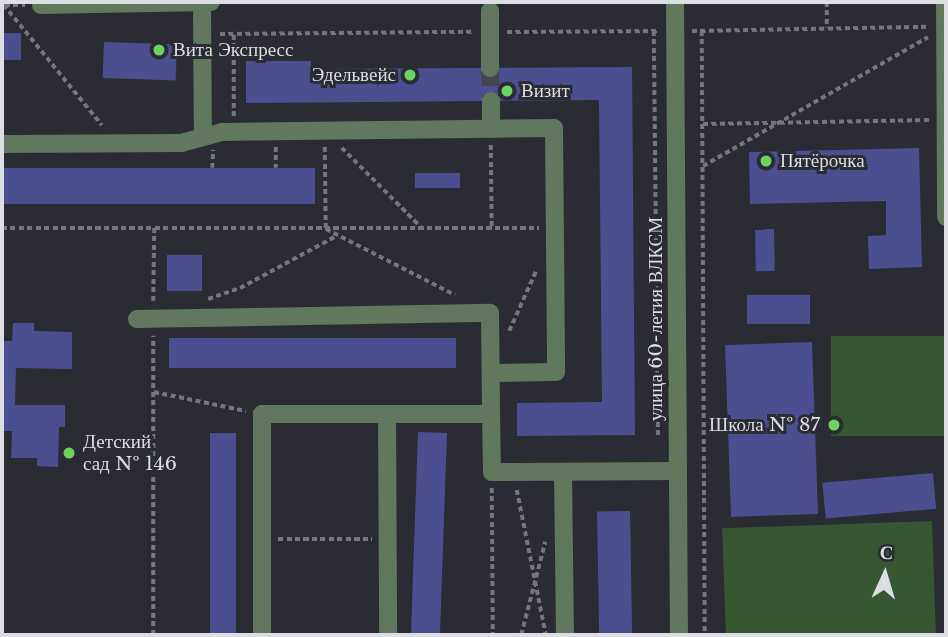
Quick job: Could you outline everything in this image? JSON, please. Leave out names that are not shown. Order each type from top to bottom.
[{"type":"street","name":"улица 60-летия ВЛКСМ","points":[[675,2],[679,635]]},
{"type":"street","points":[[945,2],[946,217]]},
{"type":"street","points":[[41,5],[203,3],[203,137]]},
{"type":"street","points":[[490,12],[491,68]]},
{"type":"street","points":[[491,101],[491,129]]},
{"type":"street","points":[[2,144],[181,143],[222,132],[554,128],[556,372],[491,373]]},
{"type":"street","points":[[145,319],[490,313],[492,472],[678,471]]},
{"type":"street","points":[[262,635],[262,414],[491,414]]},
{"type":"street","points":[[387,414],[388,635]]},
{"type":"street","points":[[563,472],[565,635]]},
{"type":"path","points":[[827,2],[827,28]]},
{"type":"path","points":[[3,5],[41,5]]},
{"type":"path","points":[[3,5],[116,144]]},
{"type":"path","points":[[202,34],[946,27]]},
{"type":"path","points":[[703,166],[946,27]]},
{"type":"path","points":[[654,31],[658,471]]},
{"type":"path","points":[[702,31],[705,635]]},
{"type":"path","points":[[234,35],[233,117],[246,117]]},
{"type":"path","points":[[703,124],[946,120]]},
{"type":"path","points":[[491,129],[492,228]]},
{"type":"path","points":[[325,131],[422,228]]},
{"type":"path","points":[[325,131],[326,229]]},
{"type":"path","points":[[153,635],[153,392],[145,319],[154,228]]},
{"type":"path","points":[[2,229],[555,228]]},
{"type":"path","points":[[326,229],[490,313]]},
{"type":"path","points":[[203,301],[240,288],[338,235]]},
{"type":"path","points":[[507,337],[539,264]]},
{"type":"path","points":[[153,392],[262,414]]},
{"type":"path","points":[[492,472],[493,635]]},
{"type":"path","points":[[513,472],[545,635]]},
{"type":"path","points":[[521,635],[547,533]]},
{"type":"path","points":[[262,539],[388,539]]},
{"type":"green space","points":[[831,336],[946,336],[946,436],[831,436]]},
{"type":"green space","points":[[932,521],[936,635],[726,635],[722,528]]},
{"type":"building","points":[[2,33],[21,33],[21,60],[2,60]]},
{"type":"building","points":[[104,42],[177,45],[176,81],[103,78]]},
{"type":"building","points":[[246,61],[311,61],[311,69],[632,67],[635,435],[517,436],[517,403],[602,402],[599,100],[246,103]]},
{"type":"building","points":[[919,148],[922,267],[869,269],[868,236],[886,235],[886,201],[750,204],[749,152]]},
{"type":"building","points":[[2,168],[315,168],[315,204],[2,204]]},
{"type":"building","points":[[415,173],[460,173],[460,188],[415,188]]},
{"type":"building","points":[[755,229],[774,229],[775,271],[756,271]]},
{"type":"building","points":[[167,255],[202,255],[202,291],[167,291]]},
{"type":"building","points":[[747,295],[810,295],[810,324],[747,324]]},
{"type":"building","points":[[13,323],[34,323],[34,331],[72,332],[72,369],[16,368],[15,405],[65,405],[65,427],[59,427],[58,467],[37,466],[37,458],[11,458],[12,431],[2,431],[2,341],[12,341]]},
{"type":"building","points":[[169,338],[456,338],[456,368],[169,368]]},
{"type":"building","points":[[812,342],[818,514],[731,517],[725,345]]},
{"type":"building","points":[[418,432],[447,433],[440,635],[411,635]]},
{"type":"building","points":[[210,433],[236,433],[236,635],[210,635]]},
{"type":"building","points":[[933,473],[936,509],[826,519],[822,483]]},
{"type":"building","points":[[630,511],[632,635],[599,635],[597,512]]},
{"type":"tunnel","points":[[490,68],[491,101]]},
{"type":"place","name":"Вита Экспресс","points":[[159,50]]},
{"type":"place","name":"Эдельвейс","points":[[410,75]]},
{"type":"place","name":"Визит","points":[[507,91]]},
{"type":"place","name":"Пятёрочка","points":[[766,161]]},
{"type":"place","name":"Школа № 87","points":[[834,425]]},
{"type":"place","name":"Детский сад № 146","points":[[69,453]]}]
